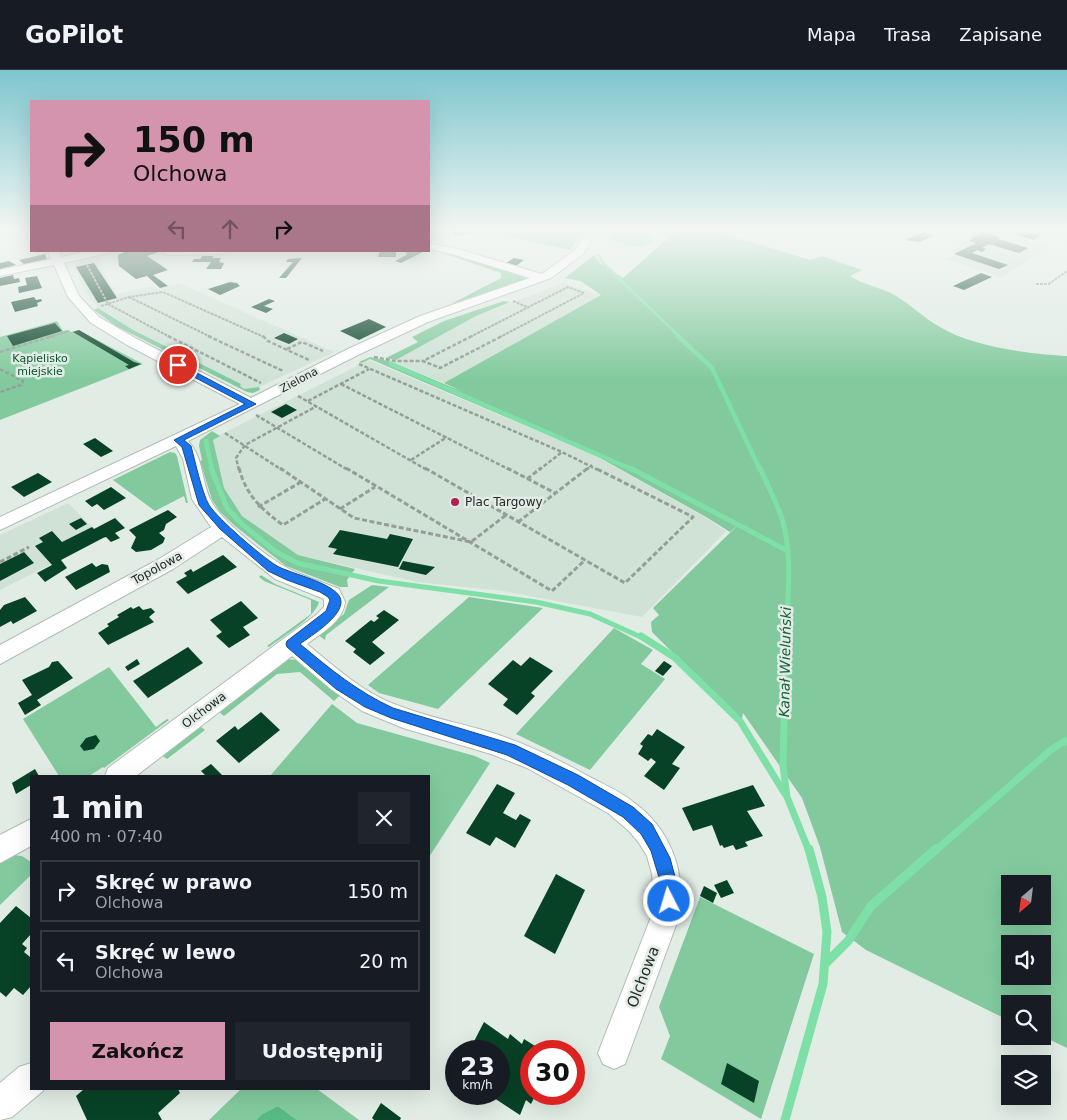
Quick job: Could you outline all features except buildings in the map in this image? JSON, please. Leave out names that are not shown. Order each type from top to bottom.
[{"type":"street","points":[[65,281],[77,303],[95,320],[132,342],[252,404]]},
{"type":"street","name":"Zielona","points":[[0,524],[178,440],[353,352],[424,319],[534,281]]},
{"type":"street","points":[[178,440],[186,446],[204,505],[224,527]]},
{"type":"street","name":"Olchowa","points":[[118,775],[292,644],[330,614],[334,608],[336,600],[332,594],[282,574],[224,527]]},
{"type":"street","name":"Topolowa","points":[[0,655],[166,564],[224,527]]},
{"type":"street","name":"Olchowa","points":[[292,644],[341,685],[370,703],[391,712],[510,750],[536,761],[620,807],[646,829],[664,863],[669,884],[669,901],[665,917],[614,1053]]},
{"type":"street","points":[[0,850],[30,833]]},
{"type":"street","points":[[0,1105],[30,1080]]},
{"type":"path","points":[[95,281],[108,304],[137,322],[263,385]]},
{"type":"path","points":[[1036,284],[1049,284],[1053,281]]},
{"type":"path","points":[[370,355],[395,361],[423,361],[440,368],[584,293],[568,287],[423,361]]},
{"type":"path","points":[[108,304],[129,297],[162,292],[262,335],[268,341],[315,362]]},
{"type":"path","points":[[129,297],[152,310],[288,374]]},
{"type":"path","points":[[513,301],[528,307]]},
{"type":"path","points":[[0,352],[69,331]]},
{"type":"path","points":[[287,350],[302,342],[330,354]]},
{"type":"path","points":[[298,396],[624,583],[693,517],[562,452],[360,364]]},
{"type":"path","points":[[0,369],[23,381],[21,385],[0,392]]},
{"type":"path","points":[[308,401],[369,369]]},
{"type":"path","points":[[341,384],[555,493]]},
{"type":"path","points":[[318,406],[245,445],[236,458],[241,480],[258,507],[283,525],[326,499]]},
{"type":"path","points":[[260,418],[279,427],[552,591],[585,560]]},
{"type":"path","points":[[225,433],[354,518],[471,542],[506,515]]},
{"type":"path","points":[[411,460],[447,437]]},
{"type":"path","points":[[527,479],[562,452]]},
{"type":"path","points":[[518,522],[592,466]]},
{"type":"path","points":[[258,507],[301,482]]},
{"type":"path","points":[[340,509],[376,486]]},
{"type":"path","points":[[0,562],[29,547]]},
{"type":"shaded area","points":[[80,281],[109,281],[117,294],[154,286],[158,289],[179,283],[334,352],[257,388],[244,389],[240,386],[241,384],[133,330],[98,308],[84,290]]},
{"type":"shaded area","points":[[563,283],[601,295],[444,383],[393,362],[476,316]]},
{"type":"shaded area","name":"Plac Targowy","points":[[369,360],[592,454],[705,517],[726,531],[642,617],[503,591],[417,582],[298,555],[242,516],[224,488],[212,439]]},
{"type":"shaded area","points":[[68,503],[103,538],[0,590],[0,535]]},
{"type":"shaded area","points":[[278,1106],[297,1120],[256,1120],[262,1114]]},
{"type":"green space","points":[[495,281],[522,281],[451,304]]},
{"type":"green space","points":[[581,281],[858,281],[893,294],[940,327],[968,340],[1019,351],[1067,356],[1067,1048],[1051,1040],[1051,995],[1001,995],[1001,1017],[866,950],[842,932],[820,847],[802,798],[743,713],[742,718],[733,718],[680,665],[672,652],[652,632],[651,622],[659,615],[653,608],[740,523],[730,532],[593,454],[370,359],[362,363],[359,362],[370,357],[392,362],[463,392],[444,383],[601,295]]},
{"type":"green space","points":[[504,301],[510,302],[476,316],[396,360],[386,358],[418,342],[412,337],[444,321]]},
{"type":"green space","points":[[98,308],[133,330],[241,384],[240,386],[244,389],[259,387],[260,390],[253,393],[247,392],[116,326],[94,310]]},
{"type":"green space","name":"Kąpielisko miejskie","points":[[57,321],[63,331],[68,330],[71,332],[78,330],[143,364],[0,420],[0,337]]},
{"type":"green space","points":[[212,431],[220,436],[213,440],[224,488],[242,516],[298,555],[355,569],[347,580],[348,587],[340,587],[286,566],[220,512],[212,500],[200,461],[202,460],[199,446],[200,440]]},
{"type":"green space","points":[[170,452],[175,453],[177,456],[188,503],[186,503],[184,496],[155,511],[113,480]]},
{"type":"green space","points":[[261,575],[275,584],[319,602],[311,614],[311,600],[264,581],[259,577]]},
{"type":"green space","points":[[372,585],[389,587],[326,635],[325,640],[317,634],[344,614],[349,600]]},
{"type":"green space","points":[[469,597],[543,608],[438,709],[379,693],[368,685]]},
{"type":"green space","points":[[311,614],[305,621],[269,647],[267,646]]},
{"type":"green space","points":[[614,628],[653,650],[641,664],[665,679],[590,770],[516,734]]},
{"type":"green space","points":[[285,659],[297,660],[342,693],[334,701],[300,672],[277,674],[224,716],[219,712]]},
{"type":"green space","points":[[109,667],[156,727],[167,719],[169,720],[104,768],[91,775],[58,775],[23,719]]},
{"type":"green space","points":[[332,704],[357,723],[475,756],[490,763],[430,855],[430,775],[271,775]]},
{"type":"green space","points":[[200,726],[205,730],[167,759],[160,754]]},
{"type":"green space","points":[[13,855],[22,856],[30,861],[30,876],[0,905],[0,861]]},
{"type":"green space","points":[[700,897],[814,954],[761,1119],[661,1059],[670,1036],[659,1007]]},
{"type":"green space","points":[[240,1090],[318,1090],[359,1120],[297,1120],[278,1106],[262,1114],[256,1120],[209,1120]]},
{"type":"waterway","name":"Kanał Wieluński","points":[[622,281],[680,337]]},
{"type":"waterway","name":"Kanał Wieluński","points":[[678,336],[712,368],[760,470]]},
{"type":"waterway","points":[[391,364],[633,470]]},
{"type":"waterway","points":[[206,441],[212,470]]},
{"type":"waterway","points":[[211,468],[227,508],[243,525],[276,552],[297,563],[379,581],[536,602],[590,614],[643,638]]},
{"type":"waterway","points":[[630,468],[788,551]]},
{"type":"waterway","name":"Kanał Wieluński","points":[[760,468],[778,508],[786,536],[789,565],[786,638]]},
{"type":"waterway","points":[[641,636],[674,657],[740,721],[785,794]]},
{"type":"waterway","name":"Kanał Wieluński","points":[[786,636],[783,766],[787,797],[809,851]]},
{"type":"waterway","points":[[935,851],[1052,749],[1067,740]]},
{"type":"waterway","name":"Kanał Wieluński","points":[[785,1120],[823,984],[827,932],[822,897],[809,849]]},
{"type":"waterway","points":[[826,963],[848,941],[871,906],[936,849]]},
{"type":"place","name":"Plac Targowy","points":[[455,502]]},
{"type":"route","points":[[178,365],[252,404],[178,440],[186,446],[204,505],[224,527],[272,568],[291,578],[324,589],[332,594],[336,600],[334,608],[323,621],[292,644],[341,685],[370,703],[391,712],[510,750],[573,780],[628,812],[646,829],[664,863],[669,884],[669,901]]}]
